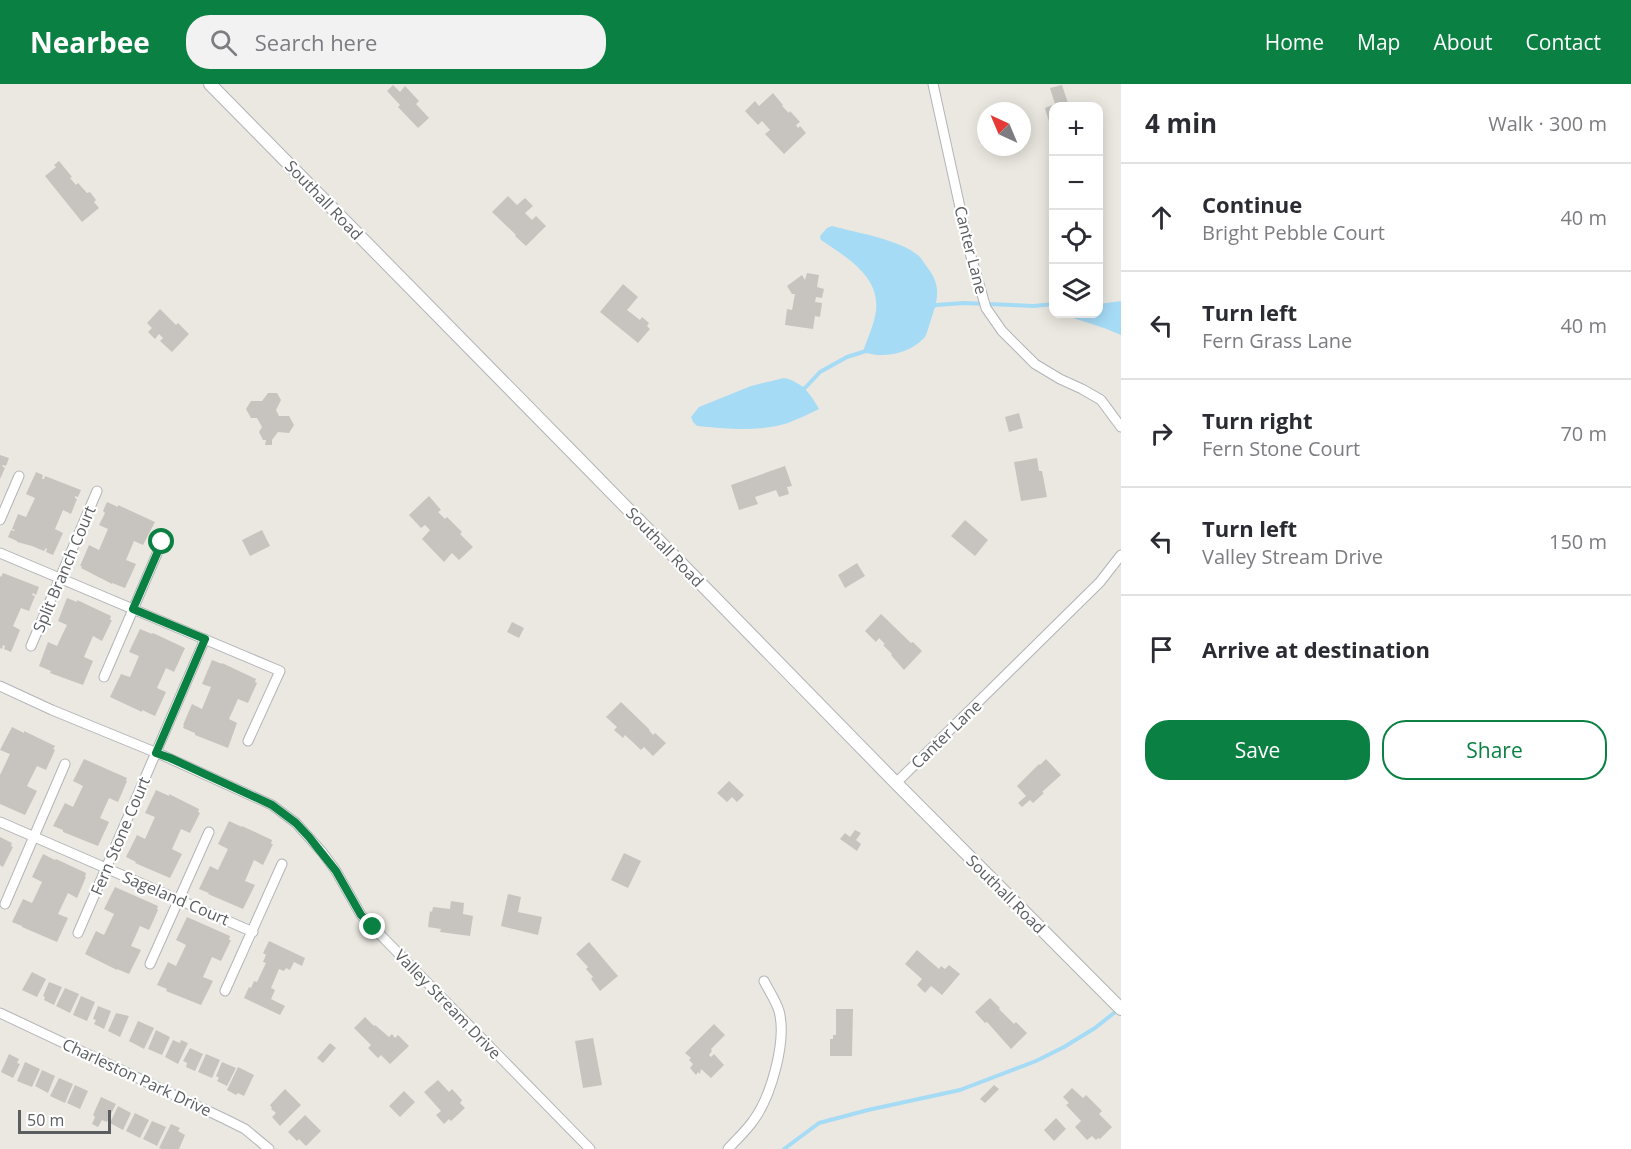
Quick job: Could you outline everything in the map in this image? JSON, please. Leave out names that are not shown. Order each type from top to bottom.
[{"type":"street","name":"Southall Road","points":[[210,84],[1121,1009]]},
{"type":"street","name":"Canter Lane","points":[[933,84],[970,253],[987,308],[1002,331],[1035,364],[1101,400],[1121,427]]},
{"type":"street","points":[[0,520],[19,476]]},
{"type":"street","name":"Split Branch Court","points":[[31,646],[97,491]]},
{"type":"street","points":[[104,678],[162,542]]},
{"type":"street","points":[[0,553],[280,671],[248,741]]},
{"type":"street","name":"Canter Lane","points":[[896,783],[1093,590],[1121,555]]},
{"type":"street","name":"Fern Stone Court","points":[[78,933],[205,639]]},
{"type":"street","name":"Valley Stream Drive","points":[[0,686],[52,710],[170,758],[272,805],[296,823],[336,871],[361,915],[590,1149]]},
{"type":"street","points":[[5,904],[65,764]]},
{"type":"street","name":"Sageland Court","points":[[0,822],[253,932]]},
{"type":"street","points":[[150,964],[208,832]]},
{"type":"street","points":[[225,991],[282,864]]},
{"type":"street","points":[[728,1149],[754,1120],[771,1086],[777,1061],[781,1038],[779,1010],[764,981]]},
{"type":"street","name":"Charleston Park Drive","points":[[0,1013],[225,1119],[245,1130],[269,1149]]},
{"type":"water","points":[[832,226],[900,245],[911,250],[922,260],[932,274],[937,294],[926,334],[917,344],[895,354],[879,355],[863,352],[875,316],[876,299],[873,288],[859,269],[821,240],[820,236]]},
{"type":"water","points":[[1121,301],[1121,335],[1074,318],[1103,318],[1103,303]]},
{"type":"water","points":[[784,378],[796,382],[805,389],[819,409],[788,423],[766,428],[720,428],[697,426],[693,422],[691,417],[699,407],[751,386]]},
{"type":"building","points":[[393,85],[400,92],[405,86],[419,101],[416,104],[429,118],[418,128],[398,107],[400,105],[387,91]]},
{"type":"building","points":[[1062,85],[1068,102],[1054,102],[1050,88]]},
{"type":"building","points":[[773,93],[782,106],[800,122],[796,125],[798,128],[800,126],[806,133],[784,154],[765,134],[770,130],[762,121],[758,125],[745,111],[755,101],[759,106]]},
{"type":"building","points":[[1049,106],[1049,122],[1045,108]]},
{"type":"building","points":[[59,161],[76,185],[78,183],[87,193],[90,192],[96,200],[94,202],[99,208],[82,222],[45,176],[56,167],[54,165]]},
{"type":"building","points":[[508,196],[517,205],[525,198],[533,206],[525,213],[532,220],[536,216],[546,226],[526,246],[492,212]]},
{"type":"building","points":[[807,273],[819,275],[817,287],[824,289],[822,298],[816,297],[815,302],[822,303],[820,317],[815,316],[813,329],[785,325],[787,309],[792,310],[795,294],[792,294],[787,286],[802,275],[805,280]]},
{"type":"building","points":[[623,284],[638,297],[627,310],[640,320],[642,317],[649,323],[647,326],[650,329],[638,343],[600,312]]},
{"type":"building","points":[[160,309],[189,334],[172,352],[160,341],[163,338],[159,334],[155,339],[148,332],[152,328],[147,323]]},
{"type":"building","points":[[268,393],[277,393],[281,400],[276,410],[279,416],[289,416],[294,425],[289,433],[278,432],[272,440],[272,445],[265,445],[266,440],[263,440],[259,432],[262,427],[257,418],[251,418],[246,409],[251,401],[262,401]]},
{"type":"building","points":[[1019,413],[1023,428],[1009,432],[1005,417]]},
{"type":"building","points":[[0,455],[9,458],[6,466],[2,466],[5,468],[0,479]]},
{"type":"building","points":[[1037,458],[1047,497],[1021,501],[1014,462]]},
{"type":"building","points":[[785,466],[792,486],[787,487],[789,494],[779,497],[776,490],[755,497],[758,504],[739,510],[731,485]]},
{"type":"building","points":[[36,472],[43,475],[42,479],[45,476],[81,490],[78,497],[75,496],[77,499],[71,514],[63,510],[55,529],[63,533],[53,555],[46,552],[46,548],[44,551],[8,537],[11,530],[15,530],[12,529],[18,514],[26,517],[35,498],[26,494]]},
{"type":"building","points":[[429,496],[441,510],[438,512],[445,519],[447,517],[462,532],[460,534],[473,547],[459,560],[452,553],[444,562],[422,539],[430,530],[425,525],[421,528],[409,515]]},
{"type":"building","points":[[107,502],[155,522],[143,545],[134,541],[126,560],[136,564],[125,588],[112,584],[80,566],[89,545],[99,550],[108,529],[99,525]]},
{"type":"building","points":[[965,520],[988,540],[975,556],[951,536]]},
{"type":"building","points":[[262,530],[270,546],[250,556],[242,540]]},
{"type":"building","points":[[857,563],[865,576],[845,588],[838,575]]},
{"type":"building","points":[[3,573],[39,587],[36,595],[33,593],[32,595],[35,596],[29,611],[21,608],[13,626],[20,630],[11,652],[4,649],[3,645],[2,649],[0,648],[0,576]]},
{"type":"building","points":[[67,598],[77,602],[77,600],[111,616],[110,620],[112,620],[102,641],[93,636],[84,657],[93,661],[83,685],[50,673],[51,671],[39,666],[48,642],[57,646],[67,625],[58,621]]},
{"type":"building","points":[[881,614],[922,651],[904,670],[879,638],[876,642],[865,631]]},
{"type":"building","points":[[512,622],[524,628],[519,638],[507,632]]},
{"type":"building","points":[[140,629],[185,648],[174,672],[166,668],[157,688],[166,692],[155,716],[110,697],[121,674],[130,677],[139,656],[129,652]]},
{"type":"building","points":[[212,660],[256,679],[257,683],[248,703],[238,699],[229,719],[237,723],[228,748],[183,728],[192,704],[202,709],[211,687],[202,684]]},
{"type":"building","points":[[621,702],[653,735],[655,733],[666,743],[653,756],[644,747],[641,750],[625,735],[623,738],[614,730],[617,727],[606,717]]},
{"type":"building","points":[[12,727],[55,746],[46,770],[37,766],[27,786],[37,791],[25,815],[0,804],[0,775],[10,754],[0,750]]},
{"type":"building","points":[[84,759],[127,778],[118,802],[109,798],[100,818],[109,822],[98,846],[53,826],[65,803],[73,807],[83,786],[73,781]]},
{"type":"building","points":[[1046,759],[1061,775],[1033,803],[1030,800],[1022,807],[1018,803],[1026,796],[1017,786]]},
{"type":"building","points":[[729,781],[744,795],[737,802],[732,797],[727,802],[717,793]]},
{"type":"building","points":[[156,790],[199,809],[200,813],[190,833],[181,829],[172,849],[182,854],[170,878],[126,857],[137,835],[145,839],[155,817],[145,813]]},
{"type":"building","points":[[229,821],[272,840],[271,844],[273,844],[263,865],[254,860],[245,881],[255,885],[243,909],[199,889],[210,866],[218,870],[228,849],[218,844]]},
{"type":"building","points":[[855,830],[861,833],[856,840],[861,844],[857,851],[840,839],[845,833],[850,837]]},
{"type":"building","points":[[0,837],[12,843],[13,847],[3,867],[0,865]]},
{"type":"building","points":[[624,853],[641,861],[628,888],[611,880]]},
{"type":"building","points":[[43,854],[86,873],[77,898],[68,893],[58,914],[68,918],[57,942],[12,922],[23,899],[32,903],[42,882],[32,877]]},
{"type":"building","points":[[115,887],[158,906],[149,930],[140,926],[131,946],[141,950],[129,974],[85,954],[96,931],[104,935],[114,914],[104,909]]},
{"type":"building","points":[[508,894],[521,897],[518,912],[542,917],[538,935],[501,926]]},
{"type":"building","points":[[451,901],[464,903],[463,914],[473,916],[470,936],[440,932],[441,929],[428,927],[430,911],[432,912],[433,907],[450,909]]},
{"type":"building","points":[[187,917],[230,936],[229,940],[231,940],[221,961],[212,957],[203,977],[213,981],[201,1005],[157,985],[168,962],[176,966],[186,945],[176,940]]},
{"type":"building","points":[[269,941],[305,958],[302,966],[294,962],[290,970],[279,969],[271,988],[275,990],[271,999],[285,1006],[280,1015],[244,998],[249,987],[251,988],[254,981],[257,982],[266,963],[263,962],[266,955],[263,953]]},
{"type":"building","points":[[589,942],[618,976],[600,991],[586,969],[588,967],[576,954]]},
{"type":"building","points":[[917,950],[939,969],[941,966],[945,969],[949,965],[960,974],[942,995],[931,986],[925,993],[917,985],[922,979],[905,964]]},
{"type":"building","points":[[32,972],[46,979],[37,997],[22,990]]},
{"type":"building","points":[[49,982],[62,987],[54,1005],[44,1000],[43,996]]},
{"type":"building","points":[[65,988],[79,994],[70,1013],[56,1006]]},
{"type":"building","points":[[81,996],[95,1002],[87,1021],[73,1015]]},
{"type":"building","points":[[990,998],[1014,1024],[1016,1022],[1027,1033],[1011,1049],[975,1012]]},
{"type":"building","points":[[98,1006],[111,1011],[104,1029],[94,1024],[96,1020],[93,1019]]},
{"type":"building","points":[[836,1009],[853,1009],[852,1056],[830,1056],[830,1039],[836,1035]]},
{"type":"building","points":[[116,1013],[129,1016],[120,1037],[108,1031]]},
{"type":"building","points":[[365,1017],[389,1037],[392,1034],[395,1038],[398,1035],[409,1046],[390,1064],[381,1055],[378,1058],[368,1048],[371,1045],[354,1028]]},
{"type":"building","points":[[138,1021],[154,1028],[144,1049],[129,1041]]},
{"type":"building","points":[[714,1024],[725,1035],[711,1049],[709,1055],[711,1057],[714,1054],[724,1065],[711,1078],[701,1069],[700,1074],[698,1072],[696,1075],[690,1068],[693,1064],[689,1060],[691,1058],[685,1053]]},
{"type":"building","points":[[156,1030],[170,1037],[162,1055],[148,1049]]},
{"type":"building","points":[[593,1038],[602,1085],[583,1088],[575,1041]]},
{"type":"building","points":[[173,1040],[188,1043],[178,1064],[165,1057]]},
{"type":"building","points":[[330,1043],[336,1048],[323,1063],[317,1058]]},
{"type":"building","points":[[190,1048],[203,1054],[195,1071],[186,1067],[187,1063],[183,1061]]},
{"type":"building","points":[[9,1054],[19,1059],[17,1063],[20,1064],[13,1078],[1,1072]]},
{"type":"building","points":[[206,1054],[220,1060],[212,1078],[198,1072]]},
{"type":"building","points":[[25,1062],[40,1069],[32,1087],[17,1081]]},
{"type":"building","points":[[222,1062],[236,1068],[227,1086],[217,1081],[219,1078],[216,1076]]},
{"type":"building","points":[[238,1067],[254,1075],[244,1096],[227,1090]]},
{"type":"building","points":[[42,1070],[55,1076],[48,1093],[35,1086]]},
{"type":"building","points":[[59,1078],[73,1084],[65,1103],[50,1096]]},
{"type":"building","points":[[438,1080],[449,1092],[452,1089],[462,1100],[460,1103],[465,1108],[451,1121],[449,1119],[444,1124],[436,1115],[441,1111],[424,1092]]},
{"type":"building","points":[[75,1085],[88,1091],[80,1109],[67,1103]]},
{"type":"building","points":[[994,1085],[999,1089],[985,1103],[980,1099]]},
{"type":"building","points":[[1072,1088],[1083,1098],[1086,1095],[1102,1111],[1099,1114],[1112,1127],[1100,1139],[1096,1140],[1092,1136],[1087,1140],[1075,1127],[1081,1121],[1066,1105],[1069,1103],[1063,1097]]},
{"type":"building","points":[[285,1089],[301,1105],[280,1126],[272,1117],[276,1113],[270,1105]]},
{"type":"building","points":[[404,1091],[415,1102],[400,1117],[389,1106]]},
{"type":"building","points":[[101,1097],[116,1104],[107,1122],[102,1120],[98,1127],[92,1124],[95,1117],[93,1115]]},
{"type":"building","points":[[118,1106],[131,1113],[123,1130],[110,1123]]},
{"type":"building","points":[[135,1113],[149,1120],[140,1138],[126,1131]]},
{"type":"building","points":[[305,1115],[321,1131],[306,1146],[288,1132]]},
{"type":"building","points":[[1056,1118],[1066,1129],[1054,1141],[1044,1130]]},
{"type":"building","points":[[152,1121],[166,1127],[157,1146],[143,1139]]},
{"type":"building","points":[[171,1124],[180,1128],[178,1131],[185,1135],[179,1149],[159,1148]]},
{"type":"waterway","points":[[932,307],[964,303],[1049,304]]},
{"type":"waterway","points":[[802,389],[820,372],[847,357],[866,351]]},
{"type":"waterway","points":[[784,1149],[819,1123],[960,1090],[1036,1061],[1095,1028],[1114,1013]]},
{"type":"route","points":[[162,542],[133,609],[205,639],[156,753],[272,805],[296,823],[336,871],[361,915],[373,927]]}]
